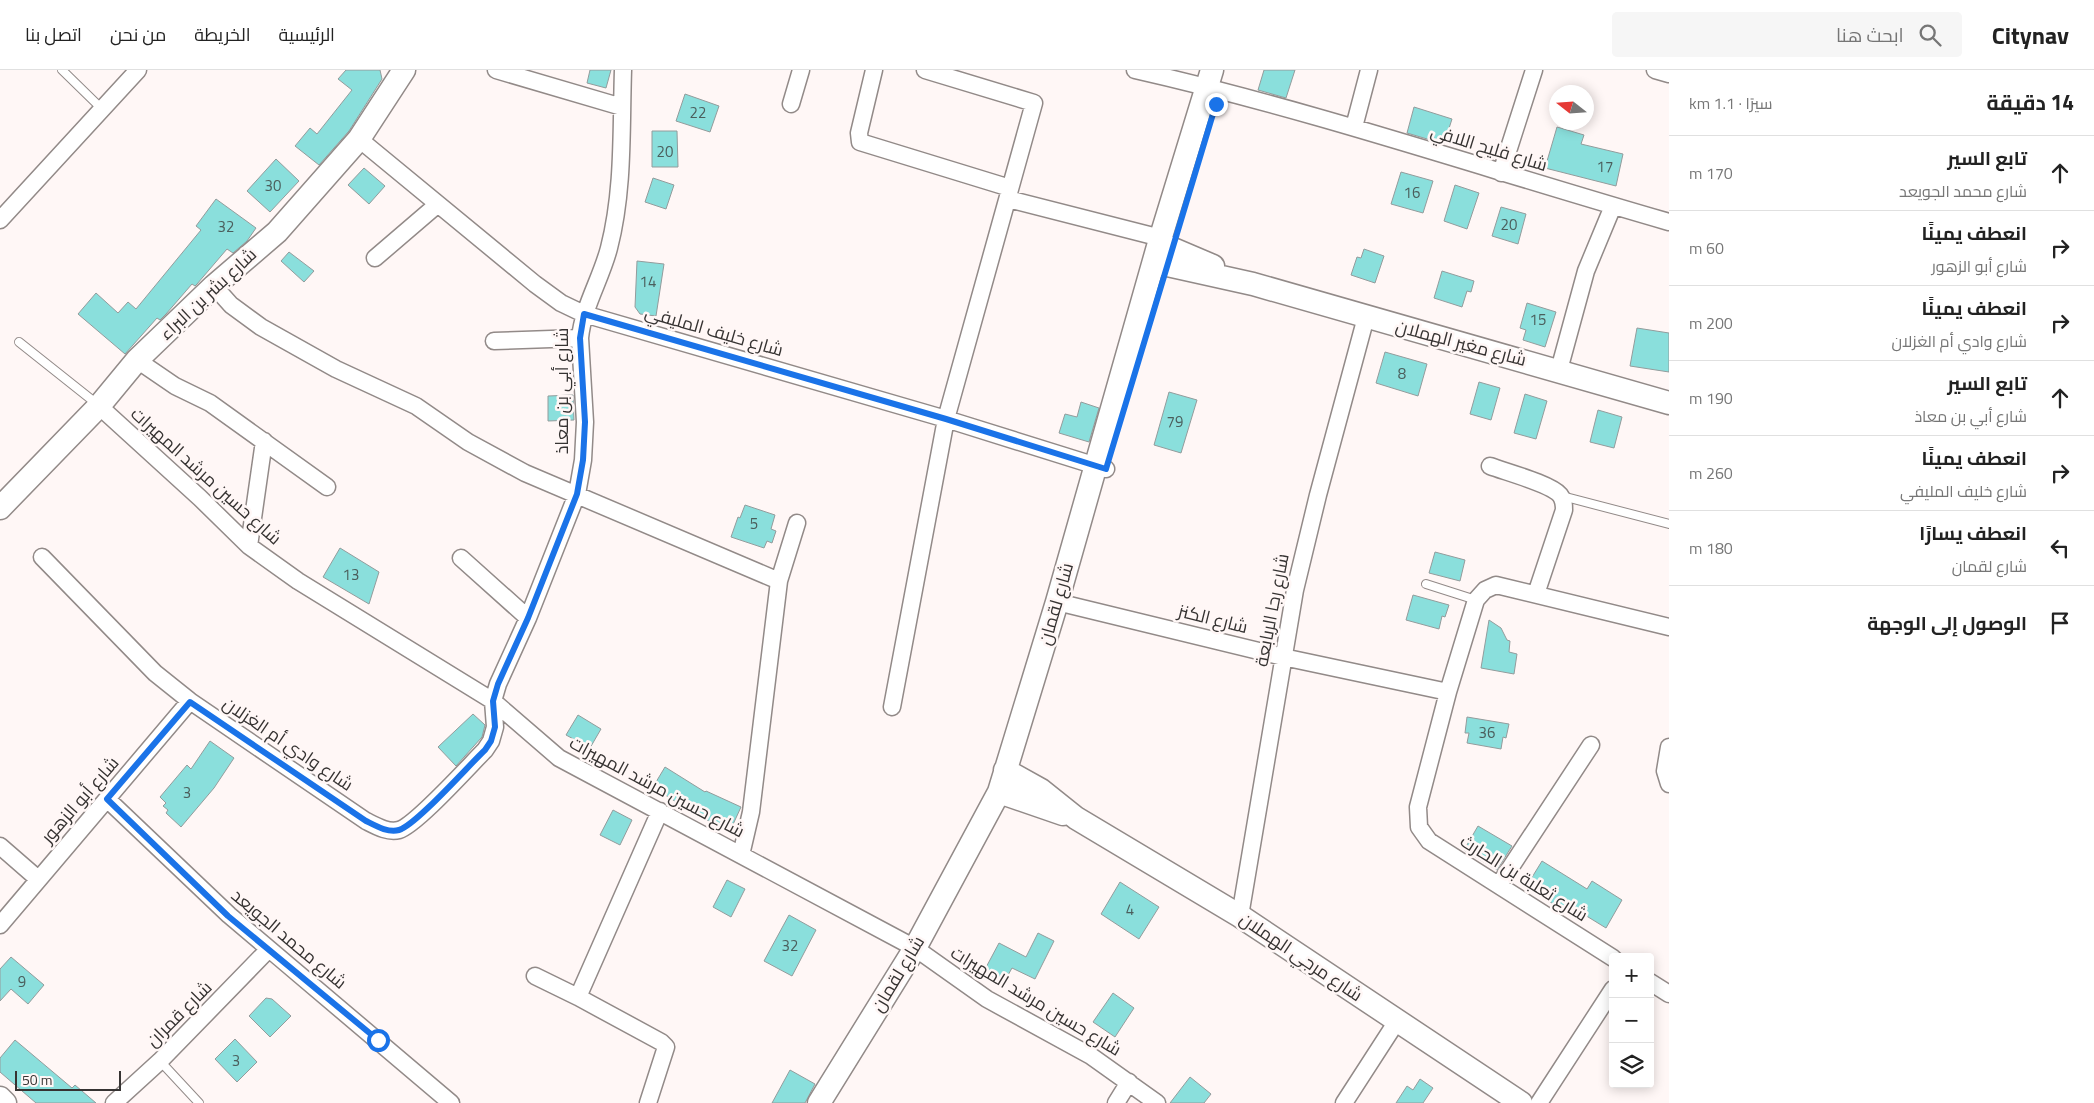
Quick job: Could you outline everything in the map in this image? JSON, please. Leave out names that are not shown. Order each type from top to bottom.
[{"type":"street","points":[[0,220],[138,70]]},
{"type":"street","points":[[496,70],[622,107]]},
{"type":"street","name":"شارع أبي بن معاذ","points":[[493,701],[498,684],[528,618],[577,494],[583,460],[585,422],[580,338],[584,314],[602,271],[614,220],[620,181],[623,70]]},
{"type":"street","points":[[791,104],[801,70]]},
{"type":"street","points":[[874,70],[859,133],[860,142],[1009,193],[1162,251]]},
{"type":"street","points":[[892,707],[946,419],[1034,103],[925,70]]},
{"type":"street","name":"شارع فليح اللافي","points":[[1135,70],[1216,79],[1354,127],[1501,173],[1669,222]]},
{"type":"street","points":[[1354,127],[1369,70]]},
{"type":"street","points":[[1501,173],[1534,70]]},
{"type":"street","points":[[1655,70],[1669,74]]},
{"type":"street","name":"شارع بشر بن البراء","points":[[0,508],[99,406],[137,360],[214,286],[277,232],[359,139],[401,71]]},
{"type":"street","name":"شارع لقمان","points":[[836,1103],[919,951],[1006,783],[1062,603],[1162,251],[1216,79]]},
{"type":"street","name":"شارع خليف المليفي","points":[[359,139],[542,289],[561,303],[584,314],[946,419],[1100,467]]},
{"type":"street","points":[[375,258],[438,204]]},
{"type":"street","points":[[1559,370],[1586,271],[1613,206]]},
{"type":"street","name":"شارع مغير الهملان","points":[[1162,251],[1253,284],[1669,403]]},
{"type":"street","points":[[214,286],[231,304],[261,327],[336,369],[416,406],[468,442],[525,473],[779,581]]},
{"type":"street","name":"شارع رجا الربابعة","points":[[1240,916],[1295,590],[1318,495],[1366,317]]},
{"type":"street","points":[[494,341],[580,338]]},
{"type":"street","points":[[137,360],[175,386],[210,403],[327,487]]},
{"type":"street","name":"شارع حسين مرشد المهيرات","points":[[99,406],[200,498],[249,546],[298,581],[493,701],[559,758],[919,951],[988,999],[1091,1056],[1157,1103]]},
{"type":"street","points":[[249,546],[264,441]]},
{"type":"street","points":[[1490,466],[1551,488],[1560,495],[1564,502],[1564,510],[1536,594]]},
{"type":"street","points":[[741,855],[751,812],[779,581],[798,523]]},
{"type":"street","name":"شارع وادي أم الغزلان","points":[[42,556],[155,673],[190,702],[366,821],[384,830],[399,830],[414,820],[485,750],[491,741],[495,727],[493,701]]},
{"type":"street","points":[[461,558],[528,618]]},
{"type":"street","points":[[1448,692],[1476,600],[1490,586],[1496,584],[1669,627]]},
{"type":"street","name":"شارع الكنز","points":[[1062,603],[1283,657],[1448,692]]},
{"type":"street","name":"شارع ثعلبة بن الحارث","points":[[1448,692],[1418,806],[1419,827],[1429,841],[1609,955]]},
{"type":"street","name":"شارع أبو الزهور","points":[[0,924],[190,702]]},
{"type":"street","points":[[1499,885],[1591,746]]},
{"type":"street","points":[[1669,747],[1665,771],[1669,784]]},
{"type":"street","name":"شارع مرجي الهملان","points":[[1006,783],[1076,818],[1240,916],[1521,1103]]},
{"type":"street","name":"شارع محمد الجويعد","points":[[107,799],[228,916],[451,1103]]},
{"type":"street","points":[[578,997],[660,811]]},
{"type":"street","points":[[0,846],[38,879]]},
{"type":"street","name":"شارع قمران","points":[[114,1103],[160,1061],[268,950]]},
{"type":"street","name":"شارع لقمان","points":[[819,1103],[919,951]]},
{"type":"street","points":[[535,976],[578,997],[666,1047],[648,1103]]},
{"type":"street","points":[[1654,985],[1669,994]]},
{"type":"street","points":[[1539,1103],[1609,995]]},
{"type":"street","points":[[1344,1103],[1397,1021]]},
{"type":"street","points":[[1116,1103],[1129,1082]]},
{"type":"street","points":[[0,1098],[5,1103]]},
{"type":"lane","points":[[62,70],[102,109]]},
{"type":"lane","points":[[18,342],[99,406]]},
{"type":"lane","points":[[1560,495],[1669,524]]},
{"type":"lane","points":[[1426,584],[1476,600]]},
{"type":"lane","points":[[160,1061],[199,1103]]},
{"type":"building","points":[[346,70],[380,70],[382,79],[349,131],[319,165],[295,146],[310,128],[317,134],[352,90],[338,79]]},
{"type":"building","points":[[590,70],[611,70],[606,88],[587,83]]},
{"type":"building","points":[[1264,70],[1295,70],[1286,98],[1258,90]]},
{"type":"building","points":[[685,94],[719,106],[710,132],[676,121]]},
{"type":"building","points":[[1414,107],[1452,119],[1444,144],[1407,133]]},
{"type":"building","points":[[1556,130],[1567,130],[1584,135],[1581,144],[1623,154],[1616,186],[1545,168]]},
{"type":"building","points":[[652,131],[677,131],[678,167],[652,167]]},
{"type":"building","points":[[276,159],[299,181],[270,212],[247,191]]},
{"type":"building","points":[[364,168],[385,186],[369,204],[348,185]]},
{"type":"building","points":[[1401,172],[1433,181],[1423,213],[1391,204]]},
{"type":"building","points":[[653,178],[674,185],[666,209],[645,202]]},
{"type":"building","points":[[1455,185],[1479,193],[1467,229],[1444,221]]},
{"type":"building","points":[[216,199],[256,228],[247,241],[233,253],[227,249],[197,284],[195,286],[192,284],[160,320],[157,318],[125,354],[78,314],[96,293],[118,313],[128,302],[136,309],[201,230],[196,226]]},
{"type":"building","points":[[1501,207],[1526,214],[1518,244],[1492,236]]},
{"type":"building","points":[[1364,249],[1384,256],[1375,283],[1351,275],[1357,257],[1361,258]]},
{"type":"building","points":[[289,252],[314,271],[304,282],[281,261]]},
{"type":"building","points":[[637,261],[664,264],[656,316],[640,314],[635,307]]},
{"type":"building","points":[[1442,271],[1474,281],[1471,292],[1467,291],[1462,307],[1434,298]]},
{"type":"building","points":[[1527,303],[1556,312],[1545,347],[1523,340],[1526,330],[1520,328]]},
{"type":"building","points":[[1637,328],[1669,333],[1669,372],[1630,366]]},
{"type":"building","points":[[1385,352],[1427,364],[1418,396],[1376,383]]},
{"type":"building","points":[[1479,382],[1500,388],[1491,420],[1470,414]]},
{"type":"building","points":[[1169,392],[1197,400],[1181,453],[1154,445]]},
{"type":"building","points":[[1525,394],[1547,401],[1536,439],[1514,433]]},
{"type":"building","points":[[573,395],[574,420],[548,421],[548,396]]},
{"type":"building","points":[[1081,402],[1099,408],[1089,442],[1059,433],[1065,414],[1077,417]]},
{"type":"building","points":[[1598,410],[1622,417],[1614,448],[1590,442]]},
{"type":"building","points":[[745,505],[775,515],[771,529],[776,531],[772,543],[767,541],[764,548],[731,537],[738,517],[740,518]]},
{"type":"building","points":[[340,548],[379,572],[369,604],[323,577]]},
{"type":"building","points":[[1435,552],[1465,560],[1460,581],[1429,573]]},
{"type":"building","points":[[1413,595],[1449,605],[1445,617],[1442,616],[1439,629],[1406,620]]},
{"type":"building","points":[[1489,620],[1501,628],[1507,640],[1510,641],[1509,652],[1517,654],[1514,674],[1481,668]]},
{"type":"building","points":[[473,714],[485,725],[482,737],[456,766],[438,747]]},
{"type":"building","points":[[578,715],[601,729],[590,748],[566,735]]},
{"type":"building","points":[[1467,717],[1509,724],[1506,738],[1503,737],[1501,749],[1467,743],[1469,733],[1465,733]]},
{"type":"building","points":[[210,741],[234,758],[214,788],[181,827],[166,813],[168,810],[163,806],[166,803],[160,797],[187,765],[191,769]]},
{"type":"building","points":[[665,767],[705,792],[741,807],[730,831],[696,815],[653,787]]},
{"type":"building","points":[[613,810],[632,820],[620,845],[600,835]]},
{"type":"building","points":[[1478,826],[1512,846],[1497,870],[1464,850]]},
{"type":"building","points":[[1542,861],[1587,889],[1592,881],[1622,900],[1606,928],[1567,904],[1563,910],[1526,887]]},
{"type":"building","points":[[727,880],[745,889],[731,917],[713,907]]},
{"type":"building","points":[[1120,882],[1159,907],[1139,939],[1101,914]]},
{"type":"building","points":[[789,915],[816,930],[792,976],[764,961]]},
{"type":"building","points":[[1038,933],[1054,941],[1035,979],[1012,968],[1003,984],[983,973],[999,943],[1026,957]]},
{"type":"building","points":[[11,957],[44,985],[28,1004],[11,989],[0,1001],[0,969]]},
{"type":"building","points":[[1113,993],[1134,1008],[1115,1037],[1093,1022]]},
{"type":"building","points":[[266,998],[272,999],[291,1016],[270,1037],[249,1016]]},
{"type":"building","points":[[235,1039],[257,1062],[237,1082],[215,1059]]},
{"type":"building","points":[[15,1040],[72,1088],[75,1085],[96,1103],[36,1103],[0,1072],[0,1058]]},
{"type":"building","points":[[790,1070],[815,1084],[805,1103],[772,1103]]},
{"type":"building","points":[[1190,1077],[1211,1094],[1204,1103],[1170,1103]]},
{"type":"building","points":[[1420,1079],[1433,1088],[1423,1103],[1396,1103],[1407,1086],[1413,1090]]},
{"type":"route","points":[[378,1040],[228,916],[107,799],[190,702],[366,821],[384,830],[399,830],[414,820],[485,750],[491,741],[495,727],[493,701],[498,684],[528,618],[577,494],[583,460],[585,422],[580,338],[584,314],[946,419],[1106,469],[1216,104]]}]
